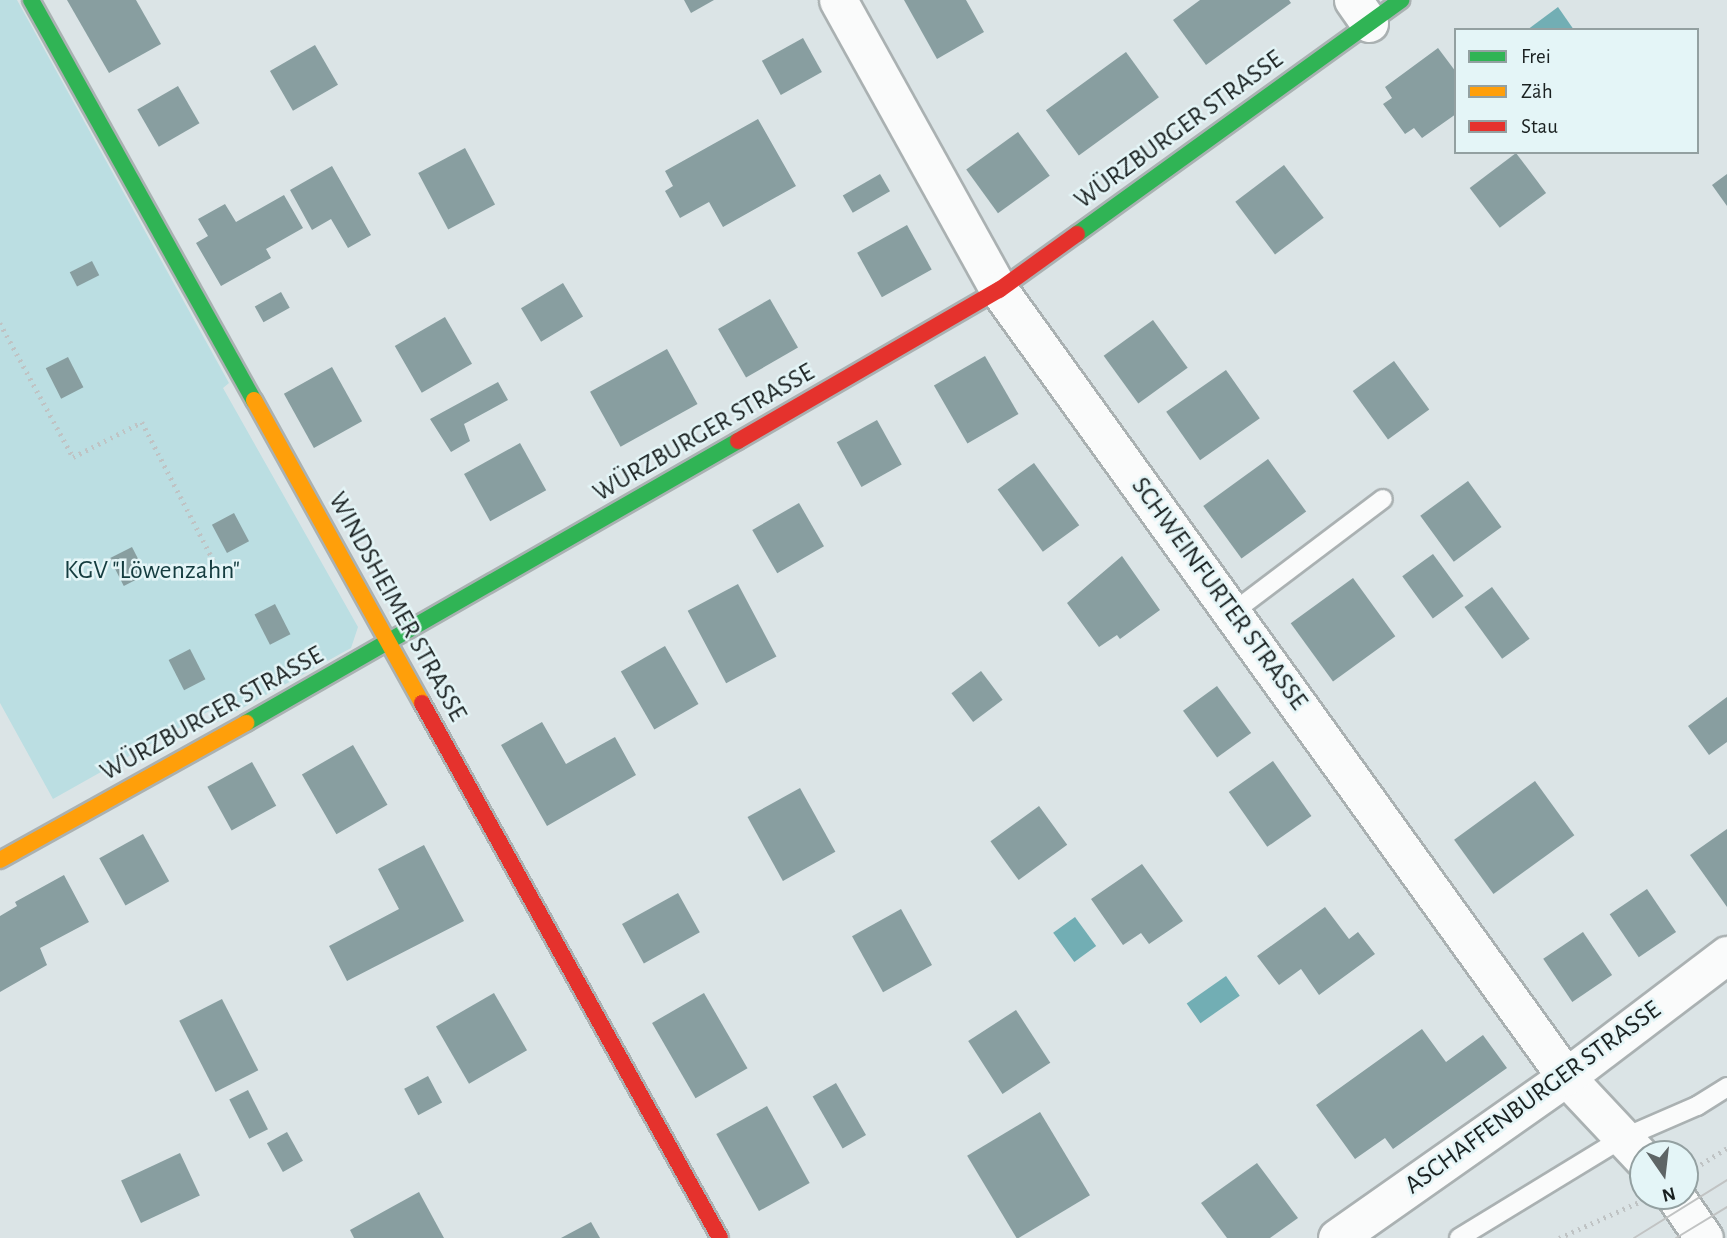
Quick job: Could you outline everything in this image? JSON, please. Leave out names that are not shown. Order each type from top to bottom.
[{"type":"street","name":"WINDSHEIMER STRASSE","points":[[31,0],[720,1238]]},
{"type":"street","name":"SCHWEINFURTER STRASSE","points":[[838,0],[999,290],[1566,1077],[1629,1145]]},
{"type":"street","name":"WÜRZBURGER STRASSE","points":[[0,860],[389,644],[999,290],[1361,11],[1401,0]]},
{"type":"street","name":"ASCHAFFENBURGER STRASSE","points":[[1337,1238],[1566,1077],[1727,955]]},
{"type":"street","points":[[1674,1210],[1704,1238]]},
{"type":"lane","points":[[1232,613],[1383,499]]},
{"type":"lane","points":[[1646,1140],[1727,1087]]},
{"type":"lane","points":[[1459,1238],[1629,1151]]},
{"type":"path","points":[[0,323],[73,457],[142,422],[225,583]]},
{"type":"path","points":[[1699,1165],[1727,1148]]},
{"type":"path","points":[[1559,1238],[1629,1210]]},
{"type":"green space","name":"KGV \"Löwenzahn\"","points":[[0,0],[17,0],[229,383],[223,388],[358,627],[351,648],[217,722],[211,710],[53,799],[0,703]]},
{"type":"shaded area","points":[[1558,7],[1573,28],[1530,28]]},
{"type":"shaded area","points":[[1075,917],[1096,946],[1074,962],[1053,933]]},
{"type":"shaded area","points":[[1226,976],[1240,996],[1200,1023],[1187,1004]]},
{"type":"building","points":[[67,0],[136,0],[161,44],[109,73]]},
{"type":"building","points":[[684,0],[714,0],[691,13]]},
{"type":"building","points":[[904,0],[966,0],[984,32],[937,59]]},
{"type":"building","points":[[1200,0],[1289,0],[1291,3],[1206,65],[1173,20]]},
{"type":"building","points":[[803,38],[822,72],[781,95],[762,61]]},
{"type":"building","points":[[315,45],[338,85],[293,111],[270,71]]},
{"type":"building","points":[[1438,48],[1454,69],[1454,115],[1422,138],[1414,128],[1405,134],[1383,104],[1392,98],[1385,87]]},
{"type":"building","points":[[1126,52],[1159,97],[1079,155],[1046,110]]},
{"type":"building","points":[[178,86],[200,123],[159,147],[137,110]]},
{"type":"building","points":[[758,119],[796,186],[723,227],[709,202],[680,218],[665,191],[673,186],[665,171]]},
{"type":"building","points":[[1018,132],[1050,176],[998,213],[966,170]]},
{"type":"building","points":[[465,148],[495,205],[448,229],[418,173]]},
{"type":"building","points":[[1517,154],[1546,193],[1500,228],[1470,188]]},
{"type":"building","points":[[1284,165],[1324,218],[1275,254],[1235,202]]},
{"type":"building","points":[[332,166],[371,235],[348,248],[331,219],[312,230],[290,190]]},
{"type":"building","points":[[880,174],[890,191],[853,213],[843,196]]},
{"type":"building","points":[[1727,174],[1727,206],[1712,185]]},
{"type":"building","points":[[284,195],[303,228],[266,249],[271,258],[221,286],[196,243],[208,236],[198,219],[225,204],[236,222]]},
{"type":"building","points":[[907,225],[932,270],[882,297],[857,253]]},
{"type":"building","points":[[92,261],[99,275],[77,287],[70,272]]},
{"type":"building","points":[[563,283],[583,316],[541,342],[521,308]]},
{"type":"building","points":[[281,292],[290,308],[263,322],[255,307]]},
{"type":"building","points":[[770,299],[798,347],[746,377],[718,329]]},
{"type":"building","points":[[445,317],[472,364],[422,393],[395,346]]},
{"type":"building","points":[[1153,320],[1188,368],[1138,404],[1104,356]]},
{"type":"building","points":[[667,349],[698,404],[621,447],[590,392]]},
{"type":"building","points":[[985,356],[1018,414],[967,444],[934,386]]},
{"type":"building","points":[[68,357],[83,387],[61,399],[46,368]]},
{"type":"building","points":[[1394,361],[1429,410],[1388,440],[1353,391]]},
{"type":"building","points":[[332,367],[362,421],[314,448],[284,394]]},
{"type":"building","points":[[1226,370],[1260,418],[1200,460],[1166,412]]},
{"type":"building","points":[[498,382],[508,400],[464,424],[470,441],[451,452],[430,419]]},
{"type":"building","points":[[877,420],[902,465],[861,487],[837,442]]},
{"type":"building","points":[[520,443],[546,490],[490,521],[464,474]]},
{"type":"building","points":[[1268,459],[1306,512],[1241,559],[1203,506]]},
{"type":"building","points":[[1034,463],[1079,525],[1043,552],[998,489]]},
{"type":"building","points":[[1468,481],[1502,527],[1454,562],[1420,516]]},
{"type":"building","points":[[799,503],[824,546],[777,573],[752,530]]},
{"type":"building","points":[[234,513],[249,541],[227,553],[212,525]]},
{"type":"building","points":[[132,547],[146,575],[124,586],[110,558]]},
{"type":"building","points":[[1433,554],[1464,596],[1433,618],[1402,576]]},
{"type":"building","points":[[1122,556],[1160,610],[1120,639],[1117,635],[1099,647],[1067,603]]},
{"type":"building","points":[[1353,578],[1395,636],[1333,682],[1291,623]]},
{"type":"building","points":[[738,584],[776,656],[726,683],[688,611]]},
{"type":"building","points":[[1492,587],[1530,639],[1502,659],[1464,607]]},
{"type":"building","points":[[275,604],[290,634],[270,645],[255,614]]},
{"type":"building","points":[[665,646],[698,704],[654,730],[621,672]]},
{"type":"building","points":[[190,649],[205,679],[184,690],[169,660]]},
{"type":"building","points":[[981,671],[1003,700],[973,722],[951,693]]},
{"type":"building","points":[[1217,686],[1251,733],[1217,758],[1183,711]]},
{"type":"building","points":[[1727,697],[1727,742],[1709,755],[1688,726]]},
{"type":"building","points":[[542,722],[566,764],[615,737],[636,775],[547,826],[501,745]]},
{"type":"building","points":[[353,745],[388,805],[336,834],[302,774]]},
{"type":"building","points":[[1273,761],[1311,816],[1267,847],[1229,792]]},
{"type":"building","points":[[252,762],[276,806],[232,830],[207,787]]},
{"type":"building","points":[[1535,781],[1574,835],[1493,894],[1454,840]]},
{"type":"building","points":[[800,788],[835,852],[783,881],[748,817]]},
{"type":"building","points":[[1039,806],[1067,845],[1019,880],[990,841]]},
{"type":"building","points":[[1727,829],[1727,907],[1690,855]]},
{"type":"building","points":[[143,834],[169,881],[125,905],[99,858]]},
{"type":"building","points":[[424,845],[464,921],[347,981],[329,946],[399,909],[378,869]]},
{"type":"building","points":[[1142,864],[1183,921],[1149,944],[1141,933],[1123,945],[1091,899]]},
{"type":"building","points":[[64,875],[89,922],[40,948],[47,965],[0,992],[0,916],[17,906],[15,902]]},
{"type":"building","points":[[1647,889],[1676,932],[1639,957],[1610,914]]},
{"type":"building","points":[[678,893],[700,932],[644,963],[622,924]]},
{"type":"building","points":[[1325,907],[1349,939],[1358,932],[1375,954],[1319,995],[1301,969],[1279,985],[1257,956]]},
{"type":"building","points":[[901,909],[932,965],[883,992],[852,936]]},
{"type":"building","points":[[1583,932],[1612,975],[1572,1002],[1543,959]]},
{"type":"building","points":[[494,993],[527,1050],[469,1084],[436,1026]]},
{"type":"building","points":[[704,993],[748,1068],[696,1098],[652,1023]]},
{"type":"building","points":[[222,999],[258,1070],[216,1092],[179,1021]]},
{"type":"building","points":[[1016,1010],[1050,1063],[1003,1094],[968,1041]]},
{"type":"building","points":[[1422,1029],[1446,1062],[1483,1035],[1507,1068],[1393,1149],[1385,1138],[1355,1159],[1316,1105]]},
{"type":"building","points":[[428,1076],[442,1102],[418,1115],[404,1089]]},
{"type":"building","points":[[836,1083],[866,1135],[843,1148],[813,1096]]},
{"type":"building","points":[[248,1090],[268,1129],[249,1139],[229,1100]]},
{"type":"building","points":[[767,1106],[810,1183],[759,1211],[716,1134]]},
{"type":"building","points":[[1040,1112],[1090,1195],[1017,1238],[967,1156]]},
{"type":"building","points":[[287,1132],[303,1161],[283,1172],[267,1143]]},
{"type":"building","points":[[180,1153],[200,1196],[141,1223],[121,1180]]},
{"type":"building","points":[[1257,1163],[1298,1218],[1270,1238],[1227,1238],[1201,1203]]},
{"type":"building","points":[[419,1192],[444,1238],[354,1238],[350,1230]]},
{"type":"building","points":[[591,1222],[600,1238],[561,1238]]},
{"type":"tram line","points":[[1634,1238],[1727,1180]]},
{"type":"tram line","points":[[1676,1238],[1727,1207]]},
{"type":"traffic: fast","points":[[31,0],[254,400]]},
{"type":"traffic: fast","points":[[1077,234],[1401,0]]},
{"type":"traffic: fast","points":[[246,723],[738,441]]},
{"type":"traffic: slow","points":[[254,400],[422,703]]},
{"type":"traffic: slow","points":[[0,860],[246,723]]},
{"type":"traffic: jam","points":[[738,441],[999,290],[1077,234]]},
{"type":"traffic: jam","points":[[422,703],[720,1238]]}]
